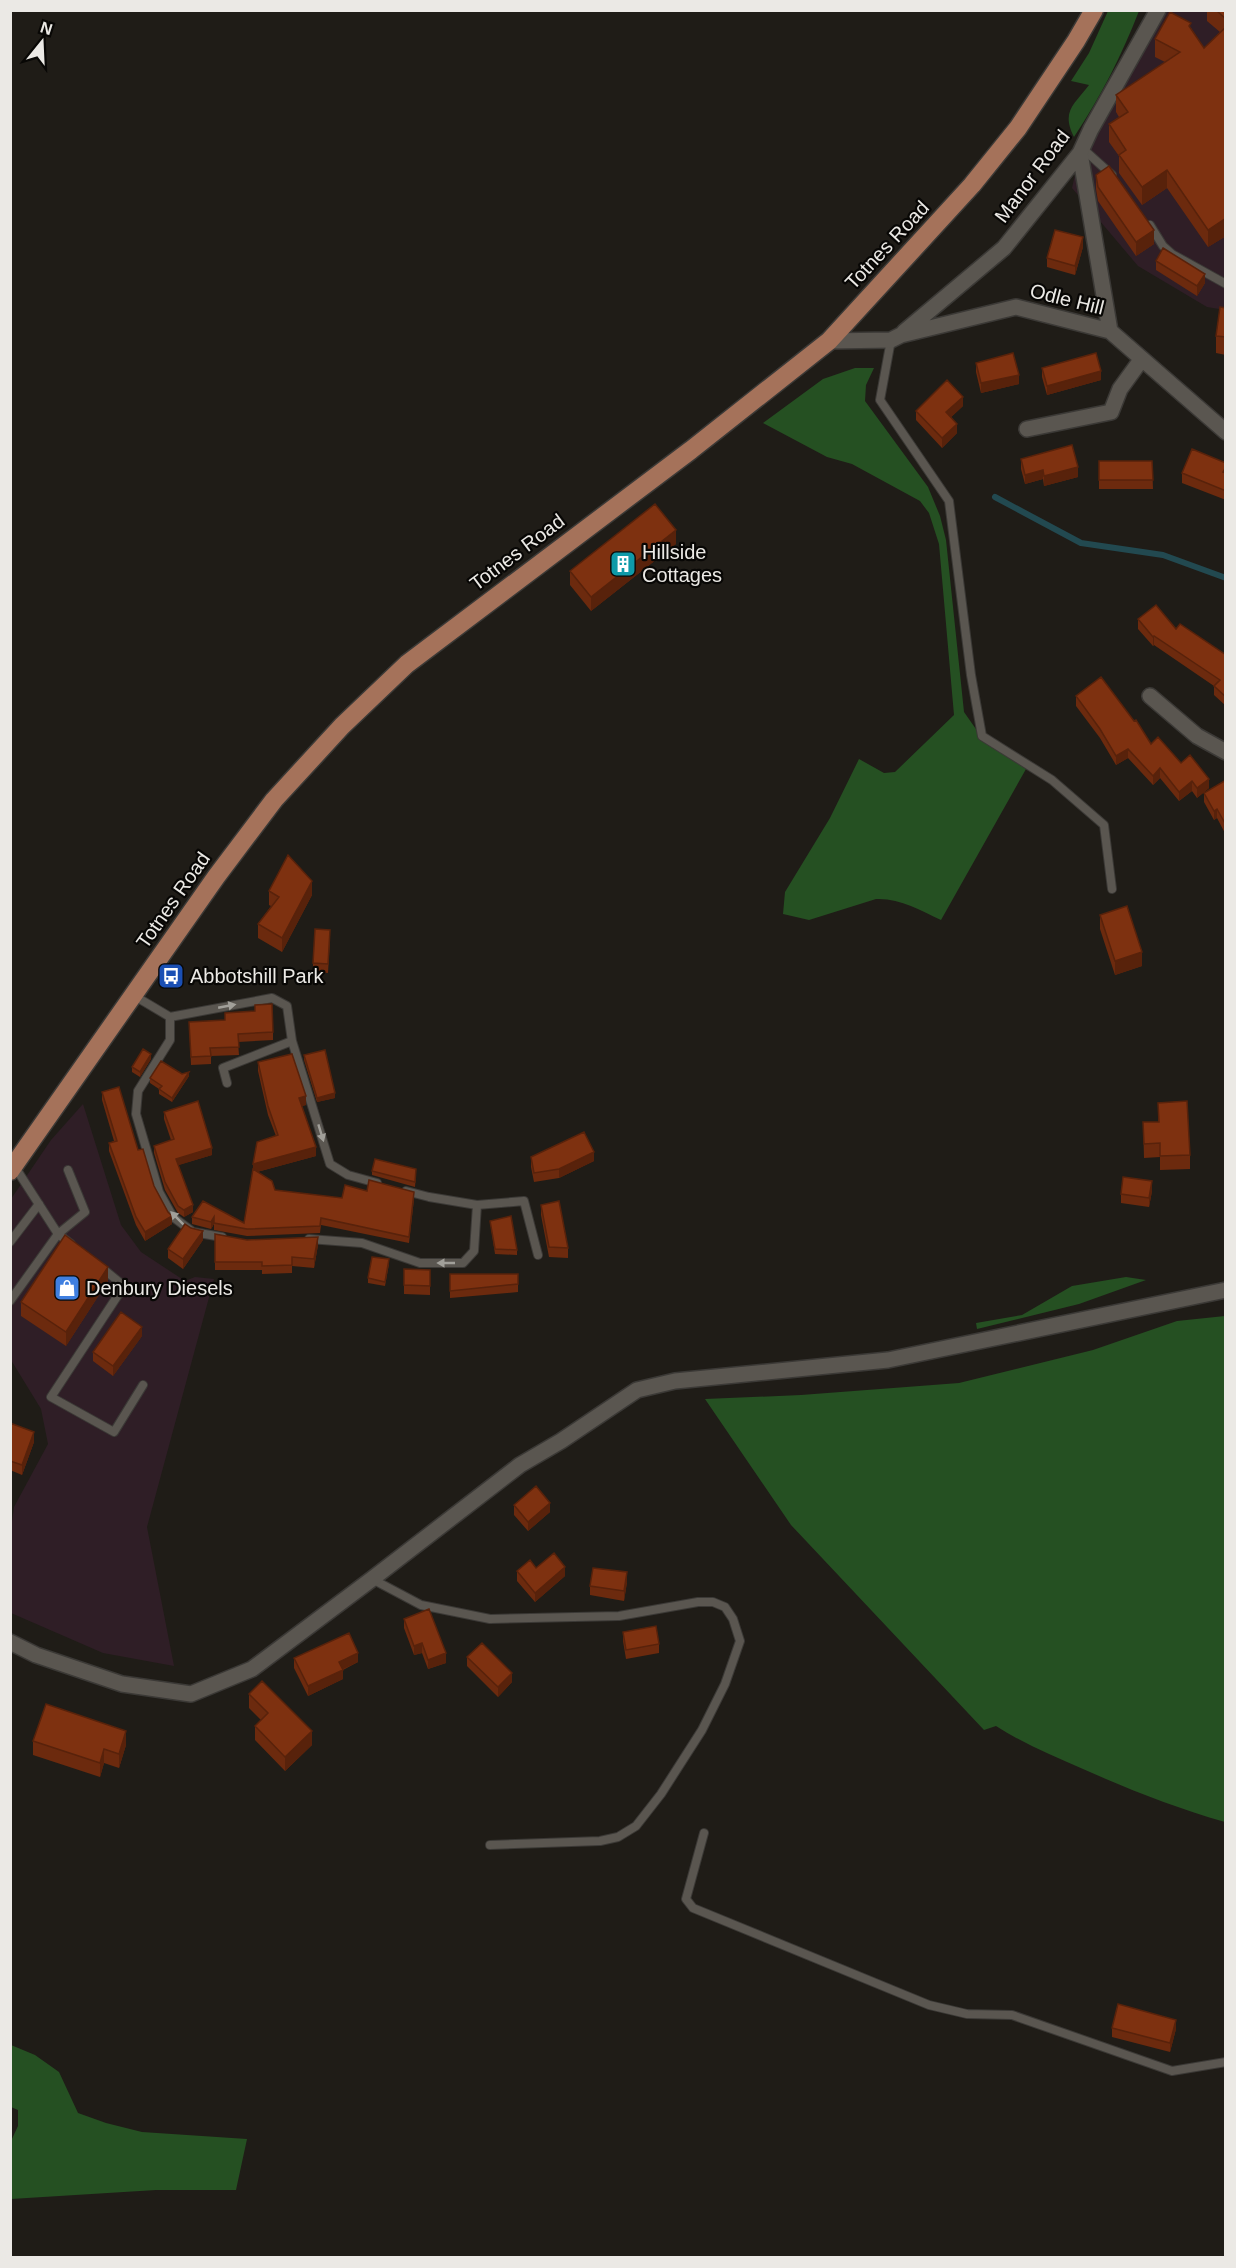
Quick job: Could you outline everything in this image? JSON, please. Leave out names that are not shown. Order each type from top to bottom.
[{"type":"main road","name":"Totnes Road","points":[[12,1168],[216,877],[274,800],[342,726],[407,664],[691,450],[829,341],[972,185],[1018,128],[1077,40],[1094,10]]},
{"type":"street","name":"Manor Road","points":[[896,337],[1004,248],[1081,150],[1158,10]]},
{"type":"street","points":[[1081,150],[1110,331]]},
{"type":"street","name":"Odle Hill","points":[[829,341],[896,337],[1016,307],[1110,331],[1226,432]]},
{"type":"street","points":[[1027,429],[1111,411],[1120,389],[1141,360]]},
{"type":"street","points":[[1150,696],[1197,736],[1226,752]]},
{"type":"street","points":[[10,1642],[36,1655],[122,1684],[190,1694],[252,1669],[520,1465],[561,1441],[637,1390],[675,1381],[888,1360],[1226,1290]]},
{"type":"lane","points":[[1081,150],[1112,174],[1118,182]]},
{"type":"lane","points":[[1142,214],[1163,246],[1172,254],[1226,284]]},
{"type":"lane","points":[[896,337],[880,400],[949,501],[970,675],[982,736],[1052,780],[1104,825],[1112,889]]},
{"type":"lane","points":[[133,995],[170,1017],[272,998],[288,1006],[292,1041],[330,1164],[348,1175],[382,1185]]},
{"type":"lane","points":[[170,1017],[170,1040],[138,1091],[136,1114],[159,1192],[173,1217],[193,1232],[225,1238]]},
{"type":"lane","points":[[226,1083],[223,1068],[292,1041]]},
{"type":"lane","points":[[12,1168],[58,1234],[77,1249]]},
{"type":"lane","points":[[10,1301],[58,1234],[85,1212],[68,1170]]},
{"type":"lane","points":[[394,1188],[477,1205],[524,1201],[538,1255]]},
{"type":"lane","points":[[10,1242],[39,1204]]},
{"type":"lane","points":[[295,1240],[319,1239],[362,1243],[420,1263],[464,1263],[474,1251],[477,1205]]},
{"type":"lane","points":[[96,1264],[124,1286],[51,1397],[114,1432],[143,1385]]},
{"type":"lane","points":[[372,1579],[421,1605],[490,1619],[619,1616],[698,1602],[713,1602],[725,1607],[733,1619],[740,1641],[725,1684],[688,1753],[636,1826],[618,1837],[600,1840],[490,1845]]},
{"type":"lane","points":[[704,1833],[686,1899],[693,1908],[930,2005],[968,2014],[1012,2015],[1172,2071],[1226,2062]]},
{"type":"shaded area","points":[[1158,11],[1225,11],[1225,310],[1207,307],[1138,266],[1072,188],[1080,153]]},
{"type":"shaded area","points":[[83,1104],[121,1225],[141,1252],[185,1281],[195,1277],[214,1279],[147,1527],[174,1666],[103,1653],[11,1613],[10,1536],[14,1507],[48,1444],[41,1409],[11,1360],[11,1199],[51,1140]]},
{"type":"green space","points":[[1108,11],[1139,11],[1110,76],[1074,137],[1070,128],[1069,114],[1074,103],[1089,85],[1071,81],[1089,53]]},
{"type":"green space","points":[[855,368],[874,368],[866,385],[865,401],[928,487],[940,516],[946,540],[964,712],[978,732],[1026,769],[941,920],[910,905],[885,899],[876,899],[809,920],[783,914],[785,892],[830,818],[859,759],[884,773],[895,772],[954,715],[939,544],[929,513],[920,501],[852,464],[827,457],[763,423],[823,379]]},
{"type":"green space","points":[[1126,1277],[1146,1280],[1079,1304],[977,1329],[976,1323],[1022,1315],[1072,1286]]},
{"type":"green space","points":[[1225,1316],[1225,1822],[1171,1805],[1118,1784],[1039,1749],[996,1726],[984,1730],[791,1525],[705,1399],[801,1395],[959,1383],[1093,1350],[1177,1321]]},
{"type":"green space","points":[[11,2045],[35,2055],[59,2072],[78,2113],[142,2132],[247,2139],[236,2190],[156,2190],[11,2199],[11,2141],[18,2126],[18,2110],[11,2107]]},
{"type":"building","points":[[1216,10],[1226,10],[1226,19]]},
{"type":"building","points":[[1170,12],[1191,23],[1189,26],[1204,48],[1226,27],[1226,218],[1208,230],[1167,170],[1142,187],[1119,155],[1126,150],[1109,124],[1128,112],[1116,95],[1180,52],[1155,39]]},
{"type":"building","points":[[1109,166],[1154,230],[1136,242],[1098,187],[1096,175]]},
{"type":"building","points":[[1055,230],[1083,237],[1075,266],[1047,258]]},
{"type":"building","points":[[1163,248],[1205,274],[1197,286],[1156,261]]},
{"type":"building","points":[[1220,307],[1226,308],[1226,337],[1216,336]]},
{"type":"building","points":[[1013,353],[1019,375],[981,383],[976,363]]},
{"type":"building","points":[[1096,353],[1101,371],[1047,386],[1042,368]]},
{"type":"building","points":[[947,380],[963,397],[946,412],[957,424],[942,438],[916,411]]},
{"type":"building","points":[[1072,445],[1078,467],[1044,476],[1043,470],[1025,475],[1021,459]]},
{"type":"building","points":[[1192,449],[1226,463],[1223,472],[1226,473],[1226,491],[1182,473]]},
{"type":"building","points":[[1099,461],[1152,461],[1153,480],[1099,480]]},
{"type":"building","name":"Hillside Cottages","points":[[655,504],[676,530],[591,597],[570,571]]},
{"type":"building","points":[[1156,605],[1176,629],[1180,624],[1226,655],[1226,697],[1214,686],[1220,680],[1153,637],[1138,619]]},
{"type":"building","points":[[1101,677],[1134,721],[1136,720],[1151,744],[1158,737],[1181,763],[1190,755],[1209,779],[1197,788],[1192,781],[1179,792],[1160,768],[1153,776],[1128,749],[1116,756],[1076,696]]},
{"type":"building","points":[[1226,780],[1226,825],[1217,809],[1214,811],[1204,793]]},
{"type":"building","points":[[288,855],[312,881],[282,938],[258,924],[279,897],[269,891]]},
{"type":"building","points":[[1127,906],[1142,952],[1115,961],[1100,915]]},
{"type":"building","points":[[315,929],[330,930],[328,964],[313,963]]},
{"type":"building","points":[[272,1004],[273,1032],[238,1034],[239,1047],[210,1048],[211,1056],[191,1057],[189,1022],[225,1020],[225,1013],[255,1011],[255,1005]]},
{"type":"building","points":[[143,1049],[151,1054],[140,1072],[132,1067]]},
{"type":"building","points":[[325,1050],[335,1093],[317,1098],[304,1055]]},
{"type":"building","points":[[292,1054],[306,1096],[299,1098],[316,1147],[253,1164],[257,1142],[278,1135],[268,1106],[258,1062]]},
{"type":"building","points":[[161,1061],[182,1074],[189,1072],[172,1098],[159,1089],[162,1086],[150,1078]]},
{"type":"building","points":[[119,1087],[138,1150],[143,1149],[154,1186],[172,1216],[145,1232],[136,1217],[109,1143],[117,1141],[102,1092]]},
{"type":"building","points":[[198,1101],[212,1148],[176,1159],[193,1205],[184,1210],[178,1206],[165,1182],[154,1146],[174,1139],[164,1112]]},
{"type":"building","points":[[1187,1101],[1190,1155],[1160,1156],[1160,1143],[1144,1144],[1143,1122],[1159,1122],[1158,1103]]},
{"type":"building","points":[[584,1132],[594,1152],[559,1169],[534,1173],[531,1157]]},
{"type":"building","points":[[375,1159],[416,1169],[415,1182],[372,1171]]},
{"type":"building","points":[[253,1169],[272,1181],[275,1190],[342,1198],[345,1185],[367,1191],[369,1180],[414,1192],[409,1237],[321,1218],[320,1226],[247,1229],[214,1223],[214,1217],[211,1222],[192,1217],[203,1201],[244,1223]]},
{"type":"building","points":[[1123,1177],[1152,1181],[1149,1198],[1121,1194]]},
{"type":"building","points":[[559,1201],[568,1248],[549,1247],[541,1205]]},
{"type":"building","points":[[511,1216],[517,1250],[495,1249],[490,1221]]},
{"type":"building","points":[[185,1224],[203,1231],[183,1259],[168,1249]]},
{"type":"building","points":[[215,1234],[247,1240],[318,1237],[314,1259],[292,1257],[292,1265],[262,1266],[262,1262],[215,1262]]},
{"type":"building","points":[[65,1235],[108,1267],[66,1332],[21,1302]]},
{"type":"building","points":[[372,1257],[389,1259],[385,1282],[368,1278]]},
{"type":"building","points":[[404,1269],[430,1270],[430,1286],[404,1285]]},
{"type":"building","points":[[450,1274],[518,1274],[518,1284],[450,1291]]},
{"type":"building","points":[[121,1312],[142,1327],[113,1366],[93,1352]]},
{"type":"building","points":[[10,1423],[34,1432],[22,1465],[10,1461]]},
{"type":"building","points":[[536,1486],[550,1503],[528,1522],[514,1505]]},
{"type":"building","points":[[554,1553],[565,1567],[535,1593],[517,1571],[530,1560],[536,1568]]},
{"type":"building","points":[[593,1568],[627,1572],[624,1591],[590,1586]]},
{"type":"building","points":[[429,1609],[446,1653],[428,1660],[422,1643],[414,1646],[404,1619]]},
{"type":"building","points":[[656,1626],[659,1644],[626,1650],[623,1632]]},
{"type":"building","points":[[349,1633],[358,1653],[339,1662],[343,1670],[308,1686],[294,1658]]},
{"type":"building","points":[[482,1643],[512,1673],[498,1687],[467,1657]]},
{"type":"building","points":[[262,1681],[312,1731],[285,1757],[255,1726],[268,1713],[249,1694]]},
{"type":"building","points":[[46,1704],[126,1731],[119,1754],[104,1749],[100,1763],[33,1741]]},
{"type":"building","points":[[1118,2004],[1176,2020],[1170,2043],[1112,2028]]},
{"type":"waterway","points":[[995,497],[1081,543],[1163,555],[1226,578]]},
{"type":"place","name":"Hillside Cottages","points":[[623,564]]},
{"type":"place","name":"Abbotshill Park","points":[[171,976]]},
{"type":"place","name":"Denbury Diesels","points":[[67,1288]]}]
